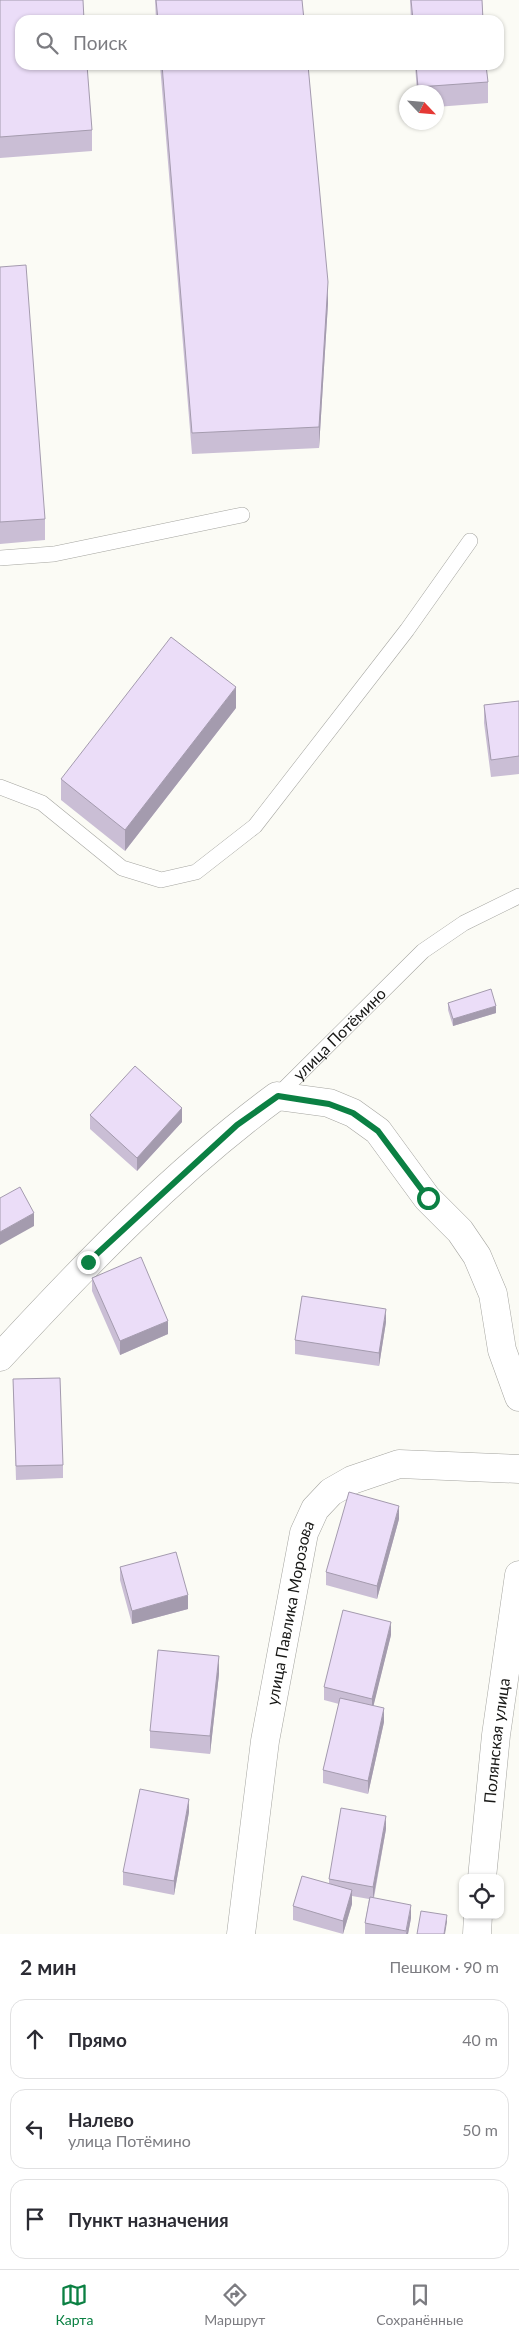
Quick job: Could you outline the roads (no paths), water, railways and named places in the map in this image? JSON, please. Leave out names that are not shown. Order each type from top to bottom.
[{"type":"street","name":"улица Потёмино","points":[[0,1357],[88,1262],[237,1125],[278,1096]]},
{"type":"street","points":[[278,1096],[329,1104],[353,1113],[378,1131],[428,1198],[460,1231],[477,1256],[493,1294],[502,1350],[519,1397]]},
{"type":"street","name":"улица Павлика Морозова","points":[[241,1934],[265,1741],[304,1533],[315,1509],[331,1492],[352,1480],[399,1464],[519,1469]]},
{"type":"street","name":"Полянская улица","points":[[482,1874],[497,1726],[519,1575]]},
{"type":"street","points":[[477,1934],[478,1919]]},
{"type":"lane","points":[[0,558],[54,554],[242,515]]},
{"type":"lane","points":[[0,787],[42,803],[122,868],[161,880],[196,872],[255,826],[407,630],[470,541]]},
{"type":"lane","name":"улица Потёмино","points":[[278,1096],[423,951],[464,924],[519,896]]}]
